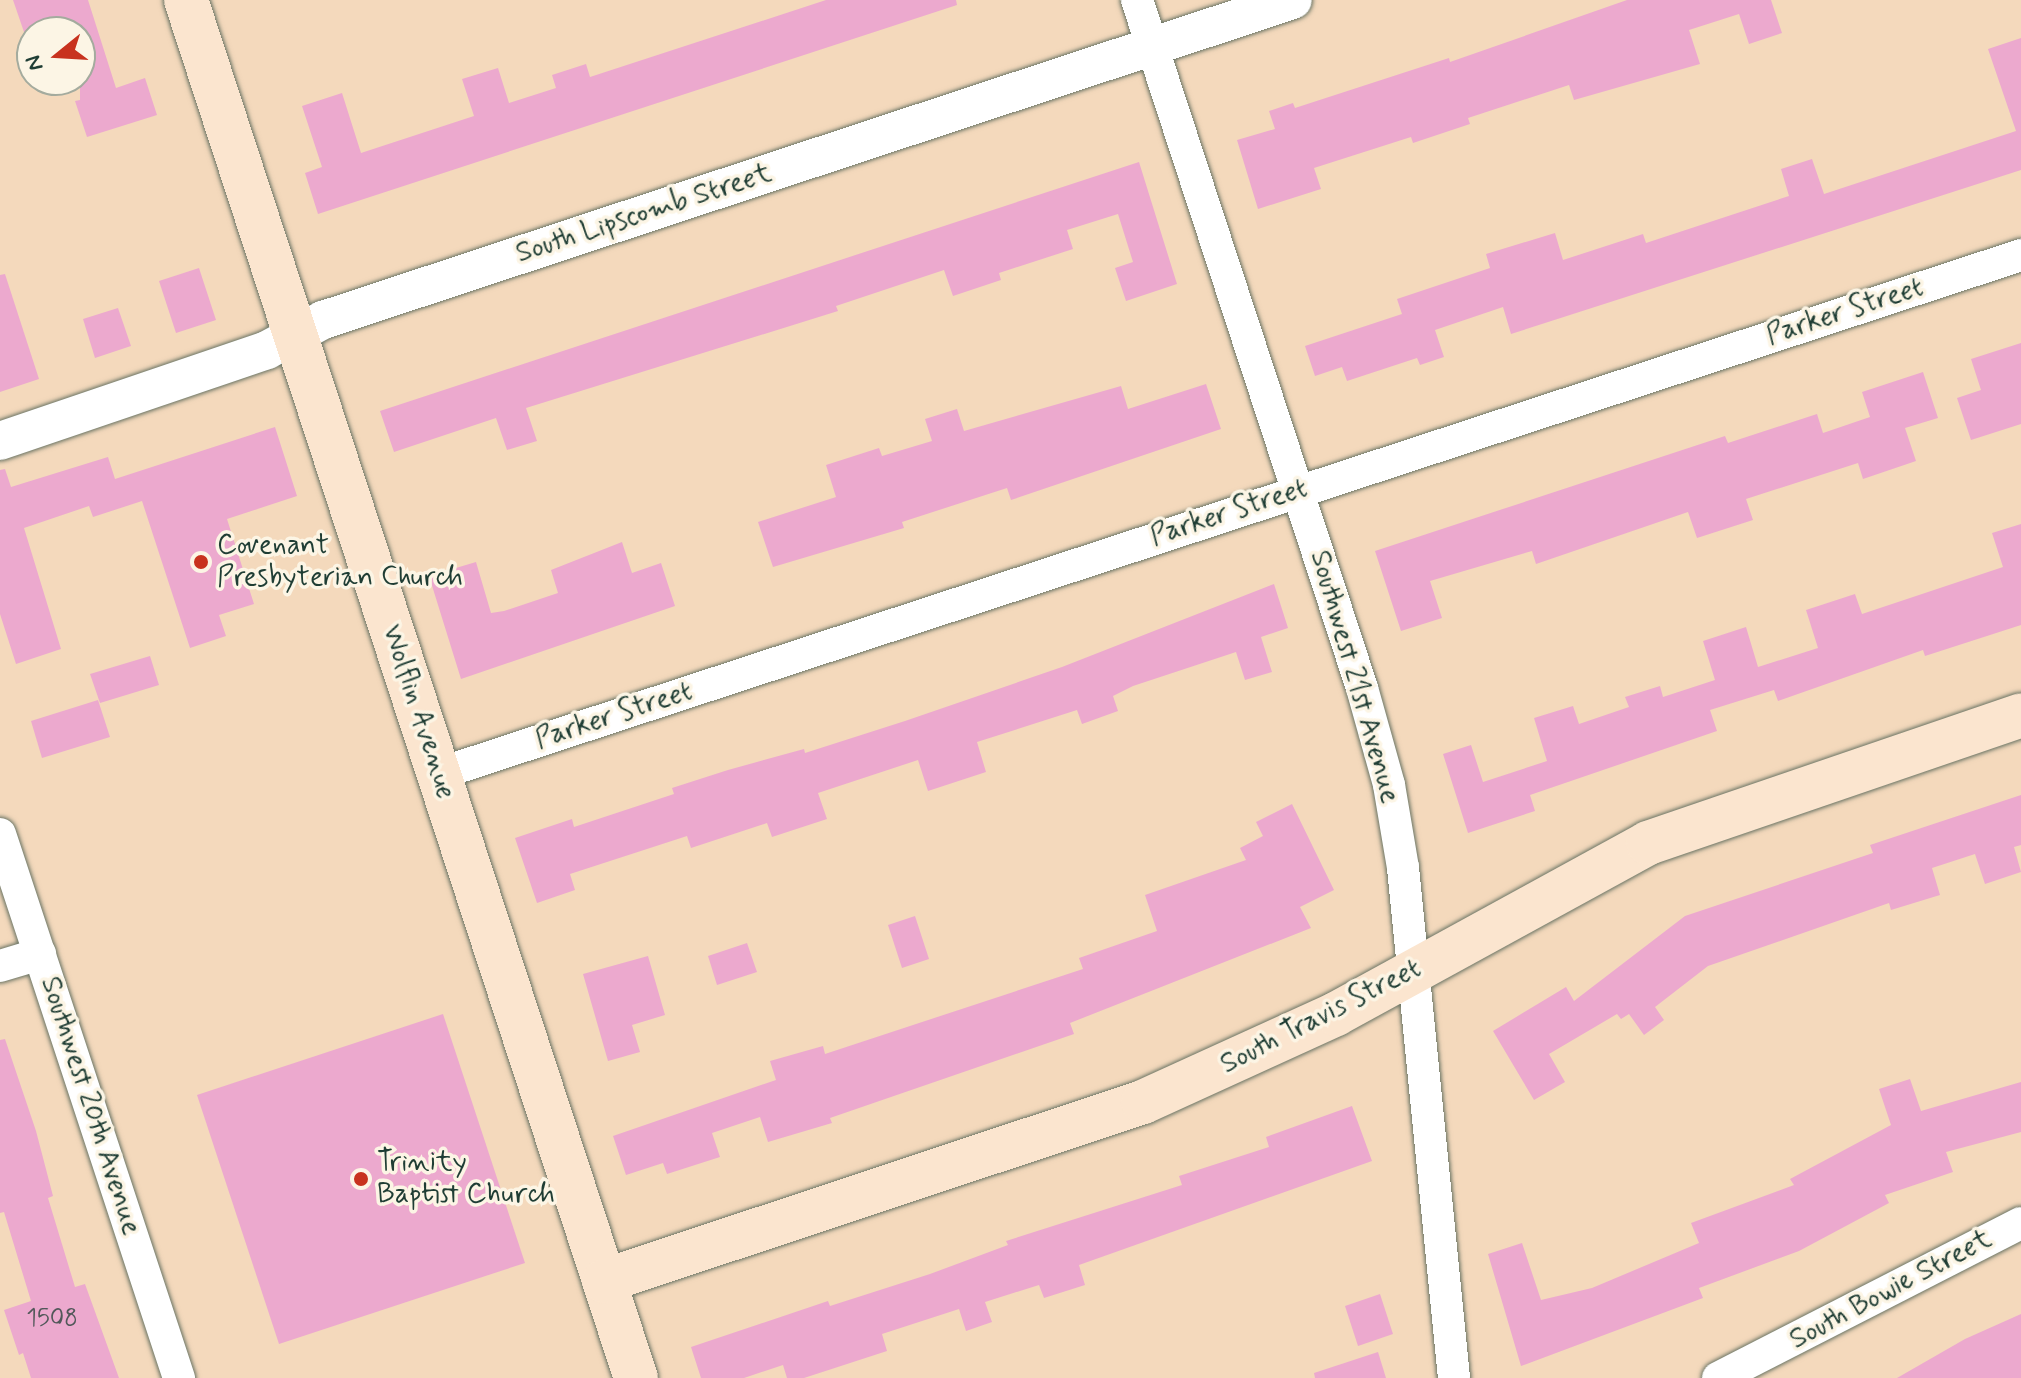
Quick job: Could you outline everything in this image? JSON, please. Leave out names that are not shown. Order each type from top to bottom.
[{"type":"main road","name":"Wolflin Avenue","points":[[186,0],[636,1378]]},
{"type":"main road","name":"South Travis Street","points":[[604,1281],[1143,1102],[1336,1014],[1648,843],[2021,715]]},
{"type":"street","name":"Southwest 21st Avenue","points":[[1137,0],[1298,490],[1389,785],[1413,971],[1454,1378]]},
{"type":"street","name":"South Lipscomb Street","points":[[0,441],[267,350],[323,320],[1293,0]]},
{"type":"street","name":"Parker Street","points":[[438,774],[2021,255]]},
{"type":"street","name":"Southwest 20th Avenue","points":[[0,834],[179,1378]]},
{"type":"street","points":[[0,966],[40,954]]},
{"type":"street","name":"South Bowie Street","points":[[1718,1378],[2021,1223]]},
{"type":"building","points":[[13,0],[88,0],[93,16],[18,16]]},
{"type":"building","points":[[826,0],[956,0],[957,5],[318,214],[305,173],[322,167],[302,106],[342,93],[361,153],[474,116],[462,79],[498,68],[509,103],[556,88],[552,75],[586,64],[590,77]]},
{"type":"building","points":[[1627,0],[1771,0],[1782,33],[1749,44],[1739,14],[1689,30],[1700,64],[1574,100],[1569,85],[1468,118],[1470,124],[1413,143],[1411,137],[1314,168],[1321,189],[1258,209],[1237,140],[1275,129],[1269,111],[1293,103],[1295,108],[1449,58],[1450,62]]},
{"type":"building","points":[[96,25],[116,88],[145,78],[157,115],[87,137],[75,101],[80,100],[80,96],[96,96]]},
{"type":"building","points":[[2021,38],[2021,170],[1511,334],[1503,307],[1435,330],[1444,357],[1420,365],[1417,358],[1347,381],[1342,367],[1315,376],[1305,346],[1402,314],[1397,299],[1490,268],[1486,254],[1555,233],[1563,260],[1643,234],[1646,243],[1789,196],[1781,169],[1812,159],[1824,194],[2016,131],[1988,49]]},
{"type":"building","points":[[1139,162],[1177,284],[1126,301],[1115,268],[1133,262],[1118,214],[1067,230],[1073,249],[999,273],[1001,280],[953,296],[944,270],[836,306],[838,311],[526,408],[537,441],[507,450],[496,418],[394,452],[380,411]]},
{"type":"building","points":[[199,268],[216,320],[176,333],[159,281]]},
{"type":"building","points":[[5,274],[39,379],[0,392],[0,275]]},
{"type":"building","points":[[118,308],[131,346],[95,358],[83,319]]},
{"type":"building","points":[[2021,343],[2021,424],[1971,440],[1957,398],[1981,390],[1971,359]]},
{"type":"building","points":[[1923,372],[1938,418],[1905,428],[1916,461],[1863,479],[1858,463],[1746,499],[1753,520],[1697,538],[1688,512],[1536,564],[1532,551],[1430,581],[1442,618],[1401,631],[1375,551],[1725,436],[1728,443],[1817,414],[1823,433],[1870,417],[1862,392]]},
{"type":"building","points":[[1206,384],[1221,429],[1011,500],[1007,488],[902,522],[904,528],[773,567],[758,522],[836,497],[826,465],[879,448],[882,456],[932,441],[925,419],[957,409],[964,431],[1121,386],[1128,409]]},
{"type":"building","name":"Covenant Presbyterian Church","points":[[275,427],[297,496],[227,519],[254,604],[219,615],[226,636],[190,648],[142,501],[93,517],[89,506],[24,528],[61,649],[16,664],[0,614],[0,470],[5,469],[11,487],[108,457],[115,479]]},
{"type":"building","points":[[2021,524],[2021,625],[1925,656],[1923,650],[1778,701],[1774,690],[1710,710],[1717,731],[1530,795],[1535,811],[1468,833],[1443,754],[1471,745],[1483,782],[1547,761],[1534,718],[1573,706],[1579,724],[1629,707],[1625,697],[1660,686],[1663,697],[1715,680],[1703,641],[1746,627],[1758,667],[1818,648],[1806,610],[1855,594],[1862,614],[2003,567],[1992,533]]},
{"type":"building","points":[[622,542],[632,573],[661,563],[675,606],[461,679],[429,576],[476,562],[491,613],[504,611],[558,593],[551,570]]},
{"type":"building","points":[[1274,584],[1288,628],[1261,637],[1272,672],[1245,680],[1236,652],[1133,686],[1113,696],[1118,711],[1082,724],[1077,710],[977,742],[986,772],[928,791],[918,760],[818,793],[827,819],[772,837],[767,823],[691,848],[687,836],[570,874],[575,890],[537,903],[515,838],[572,819],[574,827],[674,794],[672,788],[728,770],[804,749],[805,753],[905,721],[1062,667]]},
{"type":"building","points":[[150,656],[159,685],[100,703],[90,674]]},
{"type":"building","points":[[98,700],[110,737],[42,758],[31,721]]},
{"type":"building","points":[[2021,795],[2021,845],[2014,847],[2021,872],[1985,884],[1975,854],[1932,868],[1940,895],[1891,910],[1889,903],[1708,966],[1655,1007],[1664,1020],[1644,1035],[1629,1014],[1621,1019],[1617,1014],[1549,1054],[1565,1082],[1534,1100],[1493,1031],[1566,987],[1574,1001],[1685,916],[1873,853],[1870,845]]},
{"type":"building","points":[[1292,804],[1334,890],[1300,907],[1311,928],[1070,1023],[1074,1034],[830,1118],[832,1123],[768,1142],[760,1117],[712,1133],[720,1157],[667,1174],[663,1163],[626,1175],[613,1136],[776,1080],[770,1061],[823,1046],[825,1054],[1083,969],[1079,958],[1157,931],[1145,895],[1246,860],[1240,848],[1263,836],[1256,822]]},
{"type":"building","points":[[915,916],[929,959],[902,968],[888,925]]},
{"type":"building","points":[[747,943],[757,972],[717,985],[708,956]]},
{"type":"building","points":[[648,956],[665,1015],[632,1025],[640,1052],[608,1061],[583,974]]},
{"type":"building","name":"Trinity Baptist Church","points":[[443,1014],[525,1263],[279,1344],[197,1095]]},
{"type":"building","points":[[5,1039],[36,1131],[53,1196],[48,1198],[75,1287],[85,1284],[119,1378],[31,1378],[23,1353],[19,1355],[4,1310],[31,1301],[4,1212],[0,1213],[0,1040]]},
{"type":"building","points":[[1910,1079],[1921,1111],[2021,1082],[2021,1132],[1946,1152],[1953,1172],[1885,1195],[1889,1203],[1799,1251],[1699,1288],[1703,1298],[1521,1366],[1488,1254],[1522,1243],[1541,1300],[1592,1288],[1699,1243],[1691,1223],[1794,1185],[1790,1179],[1891,1125],[1879,1089]]},
{"type":"building","points":[[1352,1106],[1372,1161],[1079,1265],[1085,1285],[1044,1298],[1039,1285],[985,1302],[992,1322],[966,1331],[959,1309],[882,1334],[887,1351],[804,1378],[787,1378],[783,1365],[744,1378],[701,1378],[691,1347],[828,1301],[830,1306],[930,1274],[1008,1245],[1006,1241],[1182,1185],[1179,1176],[1269,1147],[1266,1137]]},
{"type":"building","points":[[1380,1294],[1393,1334],[1358,1346],[1345,1306]]},
{"type":"building","points":[[2021,1314],[2021,1378],[1897,1378],[1965,1339]]},
{"type":"building","points":[[1378,1352],[1386,1378],[1315,1378],[1314,1373]]},
{"type":"place","name":"Covenant Presbyterian Church","points":[[201,562]]},
{"type":"place","name":"Trinity Baptist Church","points":[[361,1179]]}]
